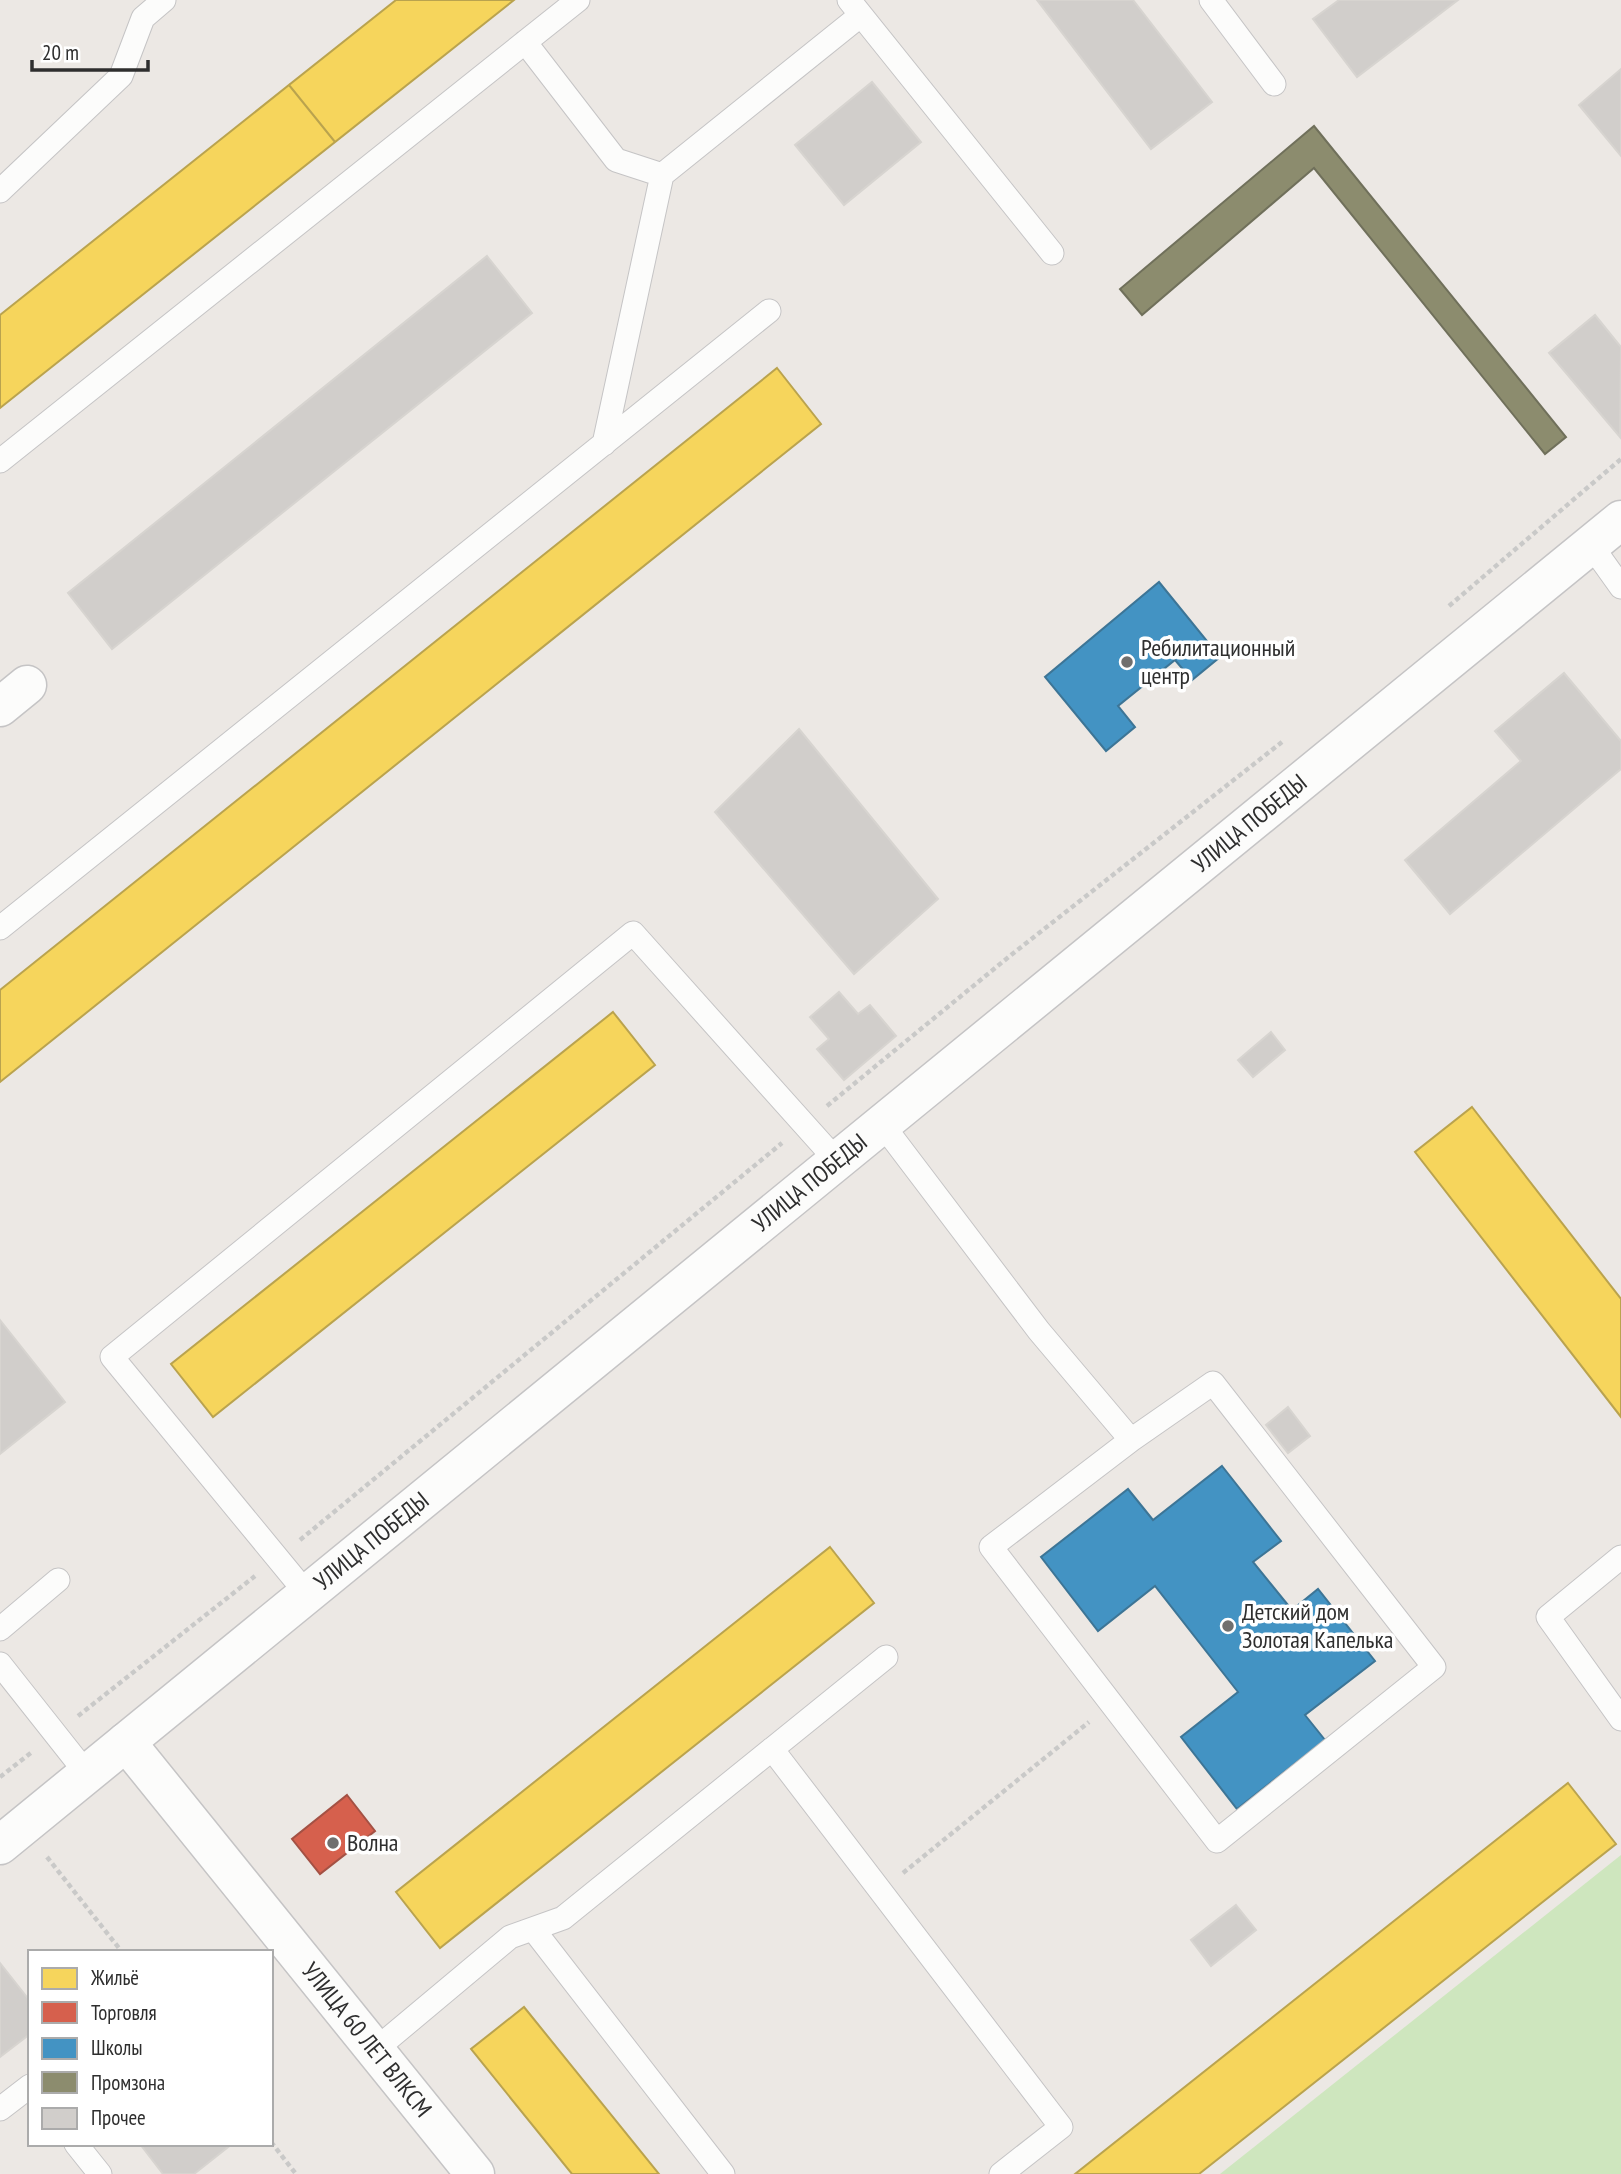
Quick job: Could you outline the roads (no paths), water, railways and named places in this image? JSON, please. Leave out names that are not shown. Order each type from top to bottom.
[{"type":"street","name":"УЛИЦА ПОБЕДЫ","points":[[12,1836],[1621,520]]},
{"type":"street","name":"УЛИЦА 60 ЛЕТ ВЛКСМ","points":[[126,1742],[475,2174]]},
{"type":"lane","points":[[0,191],[121,76],[143,18],[164,0]]},
{"type":"lane","points":[[0,461],[578,0]]},
{"type":"lane","points":[[1211,0],[1274,84]]},
{"type":"lane","points":[[604,443],[662,175],[855,7],[1052,253]]},
{"type":"lane","points":[[525,42],[616,160],[662,175]]},
{"type":"lane","points":[[0,928],[769,311]]},
{"type":"lane","points":[[1591,545],[1621,587]]},
{"type":"lane","points":[[307,1594],[112,1357],[633,933],[837,1161]]},
{"type":"lane","points":[[882,1124],[1039,1331],[1131,1440]]},
{"type":"lane","points":[[1213,1383],[1434,1667],[1217,1841],[991,1547],[1131,1440],[1213,1383]]},
{"type":"lane","points":[[1621,1558],[1548,1617],[1621,1719]]},
{"type":"lane","points":[[0,1629],[58,1580]]},
{"type":"lane","points":[[375,2050],[510,1937],[563,1918],[886,1657]]},
{"type":"lane","points":[[0,1664],[87,1774]]},
{"type":"lane","points":[[772,1749],[1061,2127],[1001,2174]]},
{"type":"lane","points":[[533,1929],[723,2174]]},
{"type":"lane","points":[[0,2109],[28,2088]]},
{"type":"lane","points":[[78,2146],[100,2174]]},
{"type":"place","name":"Ребилитационный центр","points":[[1127,662]]},
{"type":"place","name":"Детский дом Золотая Капелька","points":[[1228,1626]]},
{"type":"place","name":"Волна","points":[[333,1843]]}]
